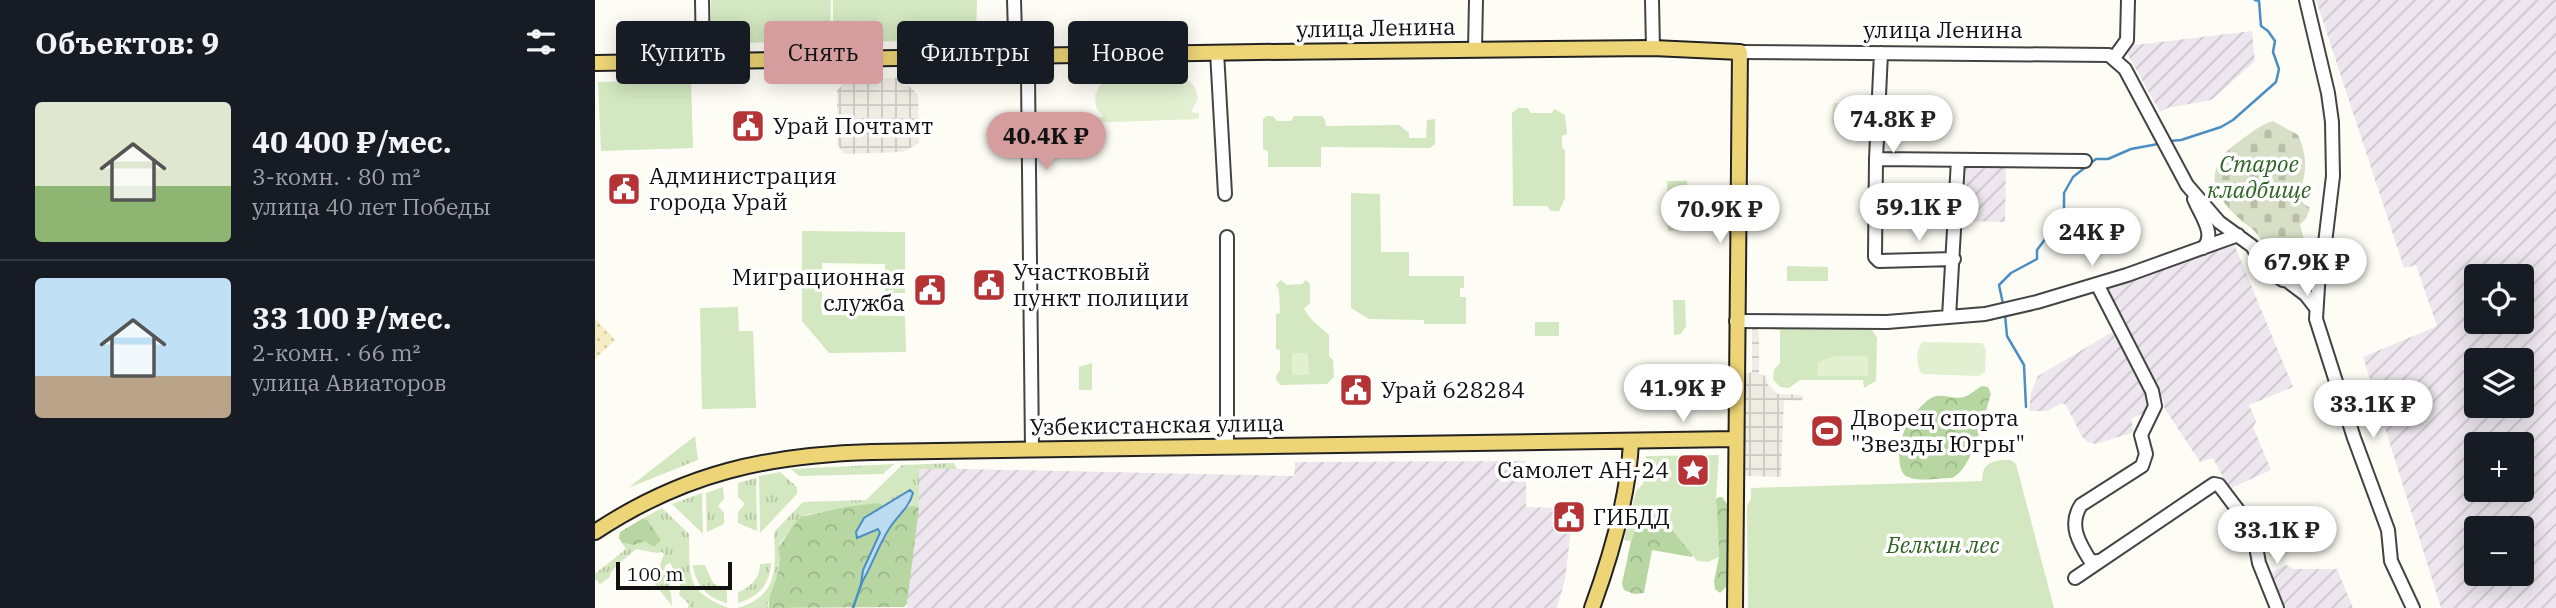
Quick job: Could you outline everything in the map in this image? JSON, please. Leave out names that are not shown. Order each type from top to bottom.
[{"type":"main road","name":"улица Ленина","points":[[1054,55],[1653,48],[1740,52]]},
{"type":"main road","points":[[1735,608],[1740,52]]},
{"type":"main road","name":"улица Ленина","points":[[750,60],[897,57]]},
{"type":"main road","name":"улица Ленина","points":[[595,62],[616,62]]},
{"type":"main road","name":"Узбекистанская улица","points":[[595,532],[684,485],[730,470],[782,458],[850,453],[1631,443],[1735,439]]},
{"type":"main road","points":[[1593,608],[1615,530],[1629,466],[1631,443]]},
{"type":"street","points":[[702,0],[702,21]]},
{"type":"street","points":[[1014,0],[1014,21]]},
{"type":"street","points":[[1475,50],[1476,0]]},
{"type":"street","points":[[1653,0],[1653,48]]},
{"type":"street","points":[[2128,0],[2127,40],[2114,58],[2129,75],[2210,234],[2208,243],[2202,248]]},
{"type":"street","points":[[2306,0],[2328,93],[2334,150],[2326,243],[2319,271],[2316,319],[2354,438],[2388,530],[2391,561],[2413,608]]},
{"type":"street","points":[[1217,52],[1225,194]]},
{"type":"street","name":"улица Ленина","points":[[1740,52],[2092,54],[2114,58]]},
{"type":"street","points":[[1881,53],[1876,159],[1876,259],[1954,259]]},
{"type":"street","points":[[1028,84],[1032,450]]},
{"type":"street","points":[[1876,159],[2085,161]]},
{"type":"street","points":[[1949,317],[1958,160]]},
{"type":"street","points":[[2187,185],[2220,222],[2252,246],[2266,269],[2290,282],[2306,295],[2316,308]]},
{"type":"street","points":[[1736,321],[1880,322],[1998,311],[2097,284],[2238,235]]},
{"type":"street","points":[[1227,237],[1227,447]]},
{"type":"street","points":[[2290,282],[2305,282],[2319,271]]},
{"type":"street","points":[[2097,284],[2152,391],[2155,406],[2141,435],[2146,454],[2142,466],[2081,505],[2076,511],[2074,520],[2077,539],[2091,562],[2098,561]]},
{"type":"street","points":[[2075,578],[2214,484],[2223,489],[2253,530],[2259,563],[2277,608]]},
{"type":"shaded area","points":[[2316,0],[2556,0],[2556,608],[2441,608],[2363,357],[2437,326],[2416,265],[2404,268]]},
{"type":"shaded area","points":[[2252,31],[2255,61],[2216,96],[2211,100],[2167,108],[2160,112],[2128,55],[2127,46]]},
{"type":"shaded area","points":[[883,78],[896,78],[897,84],[907,84],[918,95],[919,143],[903,152],[844,154],[837,144],[837,90],[843,84],[883,84]]},
{"type":"shaded area","points":[[1965,167],[2006,167],[2005,222],[1966,221]]},
{"type":"shaded area","points":[[2233,241],[2293,387],[2249,405],[2256,421],[2253,427],[2271,470],[2229,489],[2213,458],[2200,462],[2163,406],[2164,402],[2106,290],[2109,286]]},
{"type":"shaded area","points":[[1755,326],[1759,332],[1759,374],[1766,376],[1768,385],[1778,394],[1803,395],[1802,401],[1784,400],[1781,477],[1743,476],[1744,374],[1752,372],[1752,329]]},
{"type":"shaded area","points":[[2114,331],[2132,361],[2152,406],[2131,419],[2134,432],[2096,444],[2087,442],[2081,435],[2066,405],[2062,403],[2047,411],[2029,411],[2031,393],[2038,376]]},
{"type":"shaded area","points":[[1526,461],[1526,507],[1562,508],[1560,527],[1571,529],[1565,580],[1557,608],[907,608],[918,468],[1294,476],[1295,462]]},
{"type":"shaded area","points":[[2286,565],[2293,569],[2337,569],[2353,608],[2284,608],[2270,573]]},
{"type":"green space","points":[[711,0],[831,0],[830,21],[764,21],[764,42],[750,43],[750,21],[711,21]]},
{"type":"green space","points":[[833,0],[977,0],[976,21],[897,21],[897,41],[883,41],[883,21],[833,21]]},
{"type":"green space","points":[[1188,81],[1195,87],[1198,99],[1191,112],[1199,113],[1199,119],[1085,123],[1080,126],[1080,118],[1103,117],[1096,107],[1095,95],[1100,85],[1188,84]]},
{"type":"green space","points":[[598,82],[691,84],[693,148],[601,151]]},
{"type":"green space","points":[[1833,103],[1869,104],[1869,123],[1832,123]]},
{"type":"green space","points":[[1518,108],[1527,108],[1531,113],[1552,113],[1554,109],[1565,115],[1567,134],[1562,136],[1562,148],[1565,150],[1565,198],[1559,211],[1551,211],[1547,206],[1513,206],[1512,113]]},
{"type":"green space","points":[[1273,116],[1277,121],[1291,121],[1294,116],[1322,116],[1326,126],[1399,125],[1409,133],[1409,138],[1426,138],[1427,120],[1435,119],[1435,144],[1430,148],[1321,147],[1321,167],[1268,167],[1268,151],[1263,149],[1263,119]]},
{"type":"green space","name":"Старое кладбище","points":[[2273,121],[2298,135],[2305,156],[2302,198],[2303,203],[2310,208],[2306,219],[2300,224],[2304,240],[2295,250],[2277,251],[2268,247],[2228,207],[2216,185],[2215,174],[2227,151],[2256,129]]},
{"type":"green space","points":[[1667,181],[1687,181],[1687,230],[1668,231]]},
{"type":"green space","points":[[1351,193],[1380,194],[1381,252],[1409,252],[1409,276],[1464,276],[1464,288],[1460,288],[1460,297],[1466,297],[1466,324],[1424,324],[1424,320],[1369,319],[1351,308]]},
{"type":"green space","points":[[802,231],[905,232],[905,293],[885,293],[885,264],[822,263],[822,315],[905,316],[906,352],[829,353],[802,321]]},
{"type":"green space","points":[[1787,266],[1828,267],[1828,281],[1787,281]]},
{"type":"green space","points":[[1281,280],[1287,285],[1302,284],[1306,280],[1310,284],[1310,303],[1304,309],[1329,335],[1329,356],[1333,360],[1334,377],[1327,384],[1281,385],[1276,380],[1280,370],[1280,350],[1276,349],[1276,314],[1280,313],[1279,291],[1276,285]]},
{"type":"green space","points":[[1673,300],[1685,300],[1686,326],[1681,334],[1674,335]]},
{"type":"green space","points":[[738,307],[739,331],[753,331],[756,408],[702,409],[700,308]]},
{"type":"green space","points":[[1535,322],[1559,322],[1559,336],[1535,336]]},
{"type":"green space","points":[[1776,327],[1871,328],[1877,338],[1876,381],[1864,388],[1863,380],[1800,380],[1789,388],[1780,387],[1773,379],[1774,370],[1780,363],[1780,330],[1775,330]]},
{"type":"green space","points":[[1923,342],[1982,343],[1986,349],[1985,372],[1979,376],[1922,374],[1917,358]]},
{"type":"green space","points":[[1292,353],[1308,353],[1309,375],[1292,375]]},
{"type":"green space","points":[[1836,356],[1868,356],[1868,376],[1817,376],[1818,362]]},
{"type":"green space","points":[[1092,363],[1092,390],[1079,390],[1079,367]]},
{"type":"green space","points":[[1982,386],[1988,387],[1991,394],[1972,453],[1959,473],[1952,478],[1930,479],[1913,478],[1904,474],[1899,456],[1902,437],[1919,408],[1935,396],[1964,397]]},
{"type":"green space","points":[[695,436],[698,460],[628,488]]},
{"type":"green space","points":[[1719,455],[1716,499],[1719,557],[1708,562],[1697,561],[1667,523],[1650,510],[1641,514],[1631,541],[1624,540],[1636,491],[1643,484],[1646,456]]},
{"type":"green space","name":"Белкин лес","points":[[2000,460],[2011,460],[2016,464],[2054,608],[1748,608],[1747,506],[1751,499],[1751,488],[1982,481],[1986,467]]},
{"type":"green space","points":[[954,463],[957,469],[919,469],[919,507],[907,507],[910,504],[910,490],[883,507],[878,503],[805,515],[780,543],[778,581],[767,605],[769,608],[737,608],[750,603],[767,589],[774,570],[774,532],[803,502],[866,500],[902,465]]},
{"type":"green space","points":[[894,464],[883,474],[799,476],[791,469]]},
{"type":"green space","points":[[780,472],[797,487],[797,494],[760,533],[759,476]]},
{"type":"green space","points":[[756,478],[757,531],[738,523],[738,512],[745,504],[738,497],[738,483]]},
{"type":"green space","points":[[723,487],[724,499],[718,506],[724,513],[724,524],[707,532],[706,493]]},
{"type":"green space","points":[[702,493],[703,534],[672,504]]},
{"type":"green space","points":[[1719,497],[1727,504],[1728,585],[1720,593],[1715,589],[1714,581],[1719,557],[1716,499]]},
{"type":"green space","points":[[878,503],[883,507],[864,518],[862,537],[874,529],[878,529],[880,533],[863,570],[862,582],[882,540],[901,511],[908,507],[919,507],[907,604],[904,607],[769,608],[779,566],[778,548],[800,517]]},
{"type":"green space","points":[[662,508],[689,534],[690,572],[697,588],[728,608],[688,608],[689,604],[679,595],[681,586],[676,581],[668,587],[672,606],[654,583],[666,572],[674,570],[670,563],[662,570],[662,552],[636,549],[617,565],[610,577],[600,584],[595,579],[595,574],[626,549],[622,543],[627,544],[642,519],[636,522]]},
{"type":"green space","points":[[1650,510],[1667,523],[1693,555],[1692,557],[1652,550],[1644,593],[1634,594],[1624,590],[1622,584],[1631,541],[1641,514]]},
{"type":"green space","points":[[642,519],[647,520],[661,540],[654,547],[645,541],[634,545],[622,543],[620,532]]},
{"type":"green space","points":[[771,563],[762,589],[738,603],[738,592],[754,582],[760,564]]},
{"type":"green space","points":[[693,565],[705,565],[713,583],[727,591],[727,603],[704,590]]},
{"type":"sand","points":[[595,318],[615,340],[595,359]]},
{"type":"water","points":[[910,490],[913,493],[909,503],[892,524],[861,584],[863,570],[880,533],[878,529],[857,538],[856,532],[864,518]]},
{"type":"waterway","points":[[2170,141],[2221,127],[2233,120],[2276,82],[2279,69],[2273,52],[2275,41],[2261,26],[2259,1],[2255,0]]},
{"type":"waterway","points":[[2003,304],[1999,285],[2011,273],[2037,259],[2037,250],[2064,214],[2064,193],[2073,177],[2096,159],[2108,159],[2131,149],[2158,144]]},
{"type":"waterway","points":[[2005,315],[2007,336],[2024,365],[2026,407]]},
{"type":"waterway","points":[[853,608],[862,582]]},
{"type":"place","name":"Урай Почтамт","points":[[748,126]]},
{"type":"place","name":"Администрация города Урай","points":[[624,189]]},
{"type":"place","name":"Участковый пункт полиции","points":[[989,285]]},
{"type":"place","name":"Миграционная служба","points":[[930,290]]},
{"type":"place","name":"Урай 628284","points":[[1356,390]]},
{"type":"place","name":"Дворец спорта \"Звезды Югры\"","points":[[1827,431]]},
{"type":"place","name":"Самолет АН-24","points":[[1693,470]]},
{"type":"place","name":"ГИБДД","points":[[1569,517]]}]
